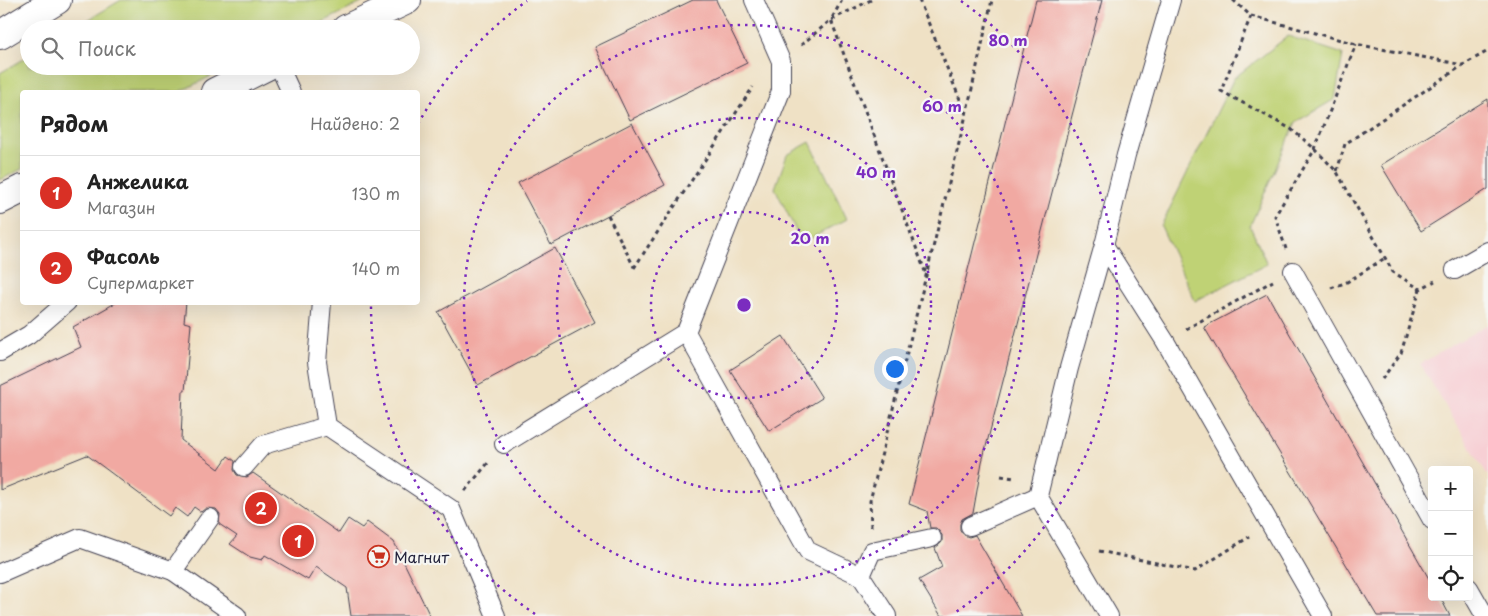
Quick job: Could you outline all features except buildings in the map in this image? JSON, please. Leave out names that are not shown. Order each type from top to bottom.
[{"type":"main road","points":[[24,20],[57,0]]},
{"type":"main road","points":[[365,20],[407,0]]},
{"type":"main road","points":[[0,35],[20,23]]},
{"type":"main road","points":[[219,90],[249,75]]},
{"type":"main road","points":[[0,200],[20,190]]},
{"type":"lane","points":[[504,444],[686,332],[781,91],[781,61],[754,0]]},
{"type":"lane","points":[[1109,616],[1038,496],[1069,368],[1104,245],[1126,155],[1171,0]]},
{"type":"lane","points":[[283,75],[290,90]]},
{"type":"lane","points":[[1104,245],[1165,341],[1324,616]]},
{"type":"lane","points":[[1455,270],[1488,251]]},
{"type":"lane","points":[[1293,271],[1428,513]]},
{"type":"lane","points":[[0,352],[29,335],[64,305]]},
{"type":"lane","points":[[322,305],[317,362],[327,426],[451,509],[496,616]]},
{"type":"lane","points":[[686,332],[808,551],[861,576],[887,616]]},
{"type":"lane","points":[[244,467],[263,445],[327,426]]},
{"type":"lane","points":[[970,526],[1038,496]]},
{"type":"lane","points":[[173,571],[210,518]]},
{"type":"lane","points":[[0,573],[80,538],[173,571],[237,616]]},
{"type":"lane","points":[[861,576],[872,551],[932,538]]},
{"type":"lane","points":[[1473,595],[1485,616]]},
{"type":"path","points":[[830,20],[842,0]]},
{"type":"path","points":[[608,215],[634,268],[759,80],[830,20],[871,0]]},
{"type":"path","points":[[919,0],[966,115]]},
{"type":"path","points":[[872,551],[870,501],[966,115],[992,0]]},
{"type":"path","points":[[1233,0],[1251,16],[1356,44],[1464,65]]},
{"type":"path","points":[[1251,16],[1221,91],[1291,129],[1315,149],[1337,172],[1393,272],[1420,289]]},
{"type":"path","points":[[830,20],[926,275]]},
{"type":"path","points":[[1203,318],[1293,271],[1275,216],[1315,149],[1356,44]]},
{"type":"path","points":[[1337,172],[1345,144],[1488,51]]},
{"type":"path","points":[[1347,282],[1385,258]]},
{"type":"path","points":[[1366,402],[1402,353],[1420,289],[1455,270]]},
{"type":"path","points":[[451,509],[504,444]]},
{"type":"path","points":[[1067,544],[1194,571],[1270,524]]},
{"type":"shaded area","points":[[1488,324],[1488,476],[1420,364]]},
{"type":"green space","points":[[121,0],[367,0],[327,20],[88,20]]},
{"type":"green space","points":[[1288,36],[1343,54],[1335,99],[1296,122],[1250,226],[1267,264],[1195,301],[1161,226],[1234,78]]},
{"type":"green space","points":[[20,61],[20,75],[214,75],[183,90],[20,90],[20,170],[0,180],[0,73]]},
{"type":"green space","points":[[810,142],[847,219],[802,243],[775,188],[787,155]]},
{"type":"place","name":"Фасоль","points":[[261,508]]},
{"type":"place","name":"Анжелика","points":[[298,541]]},
{"type":"place","name":"Магнит","points":[[378,556]]}]
